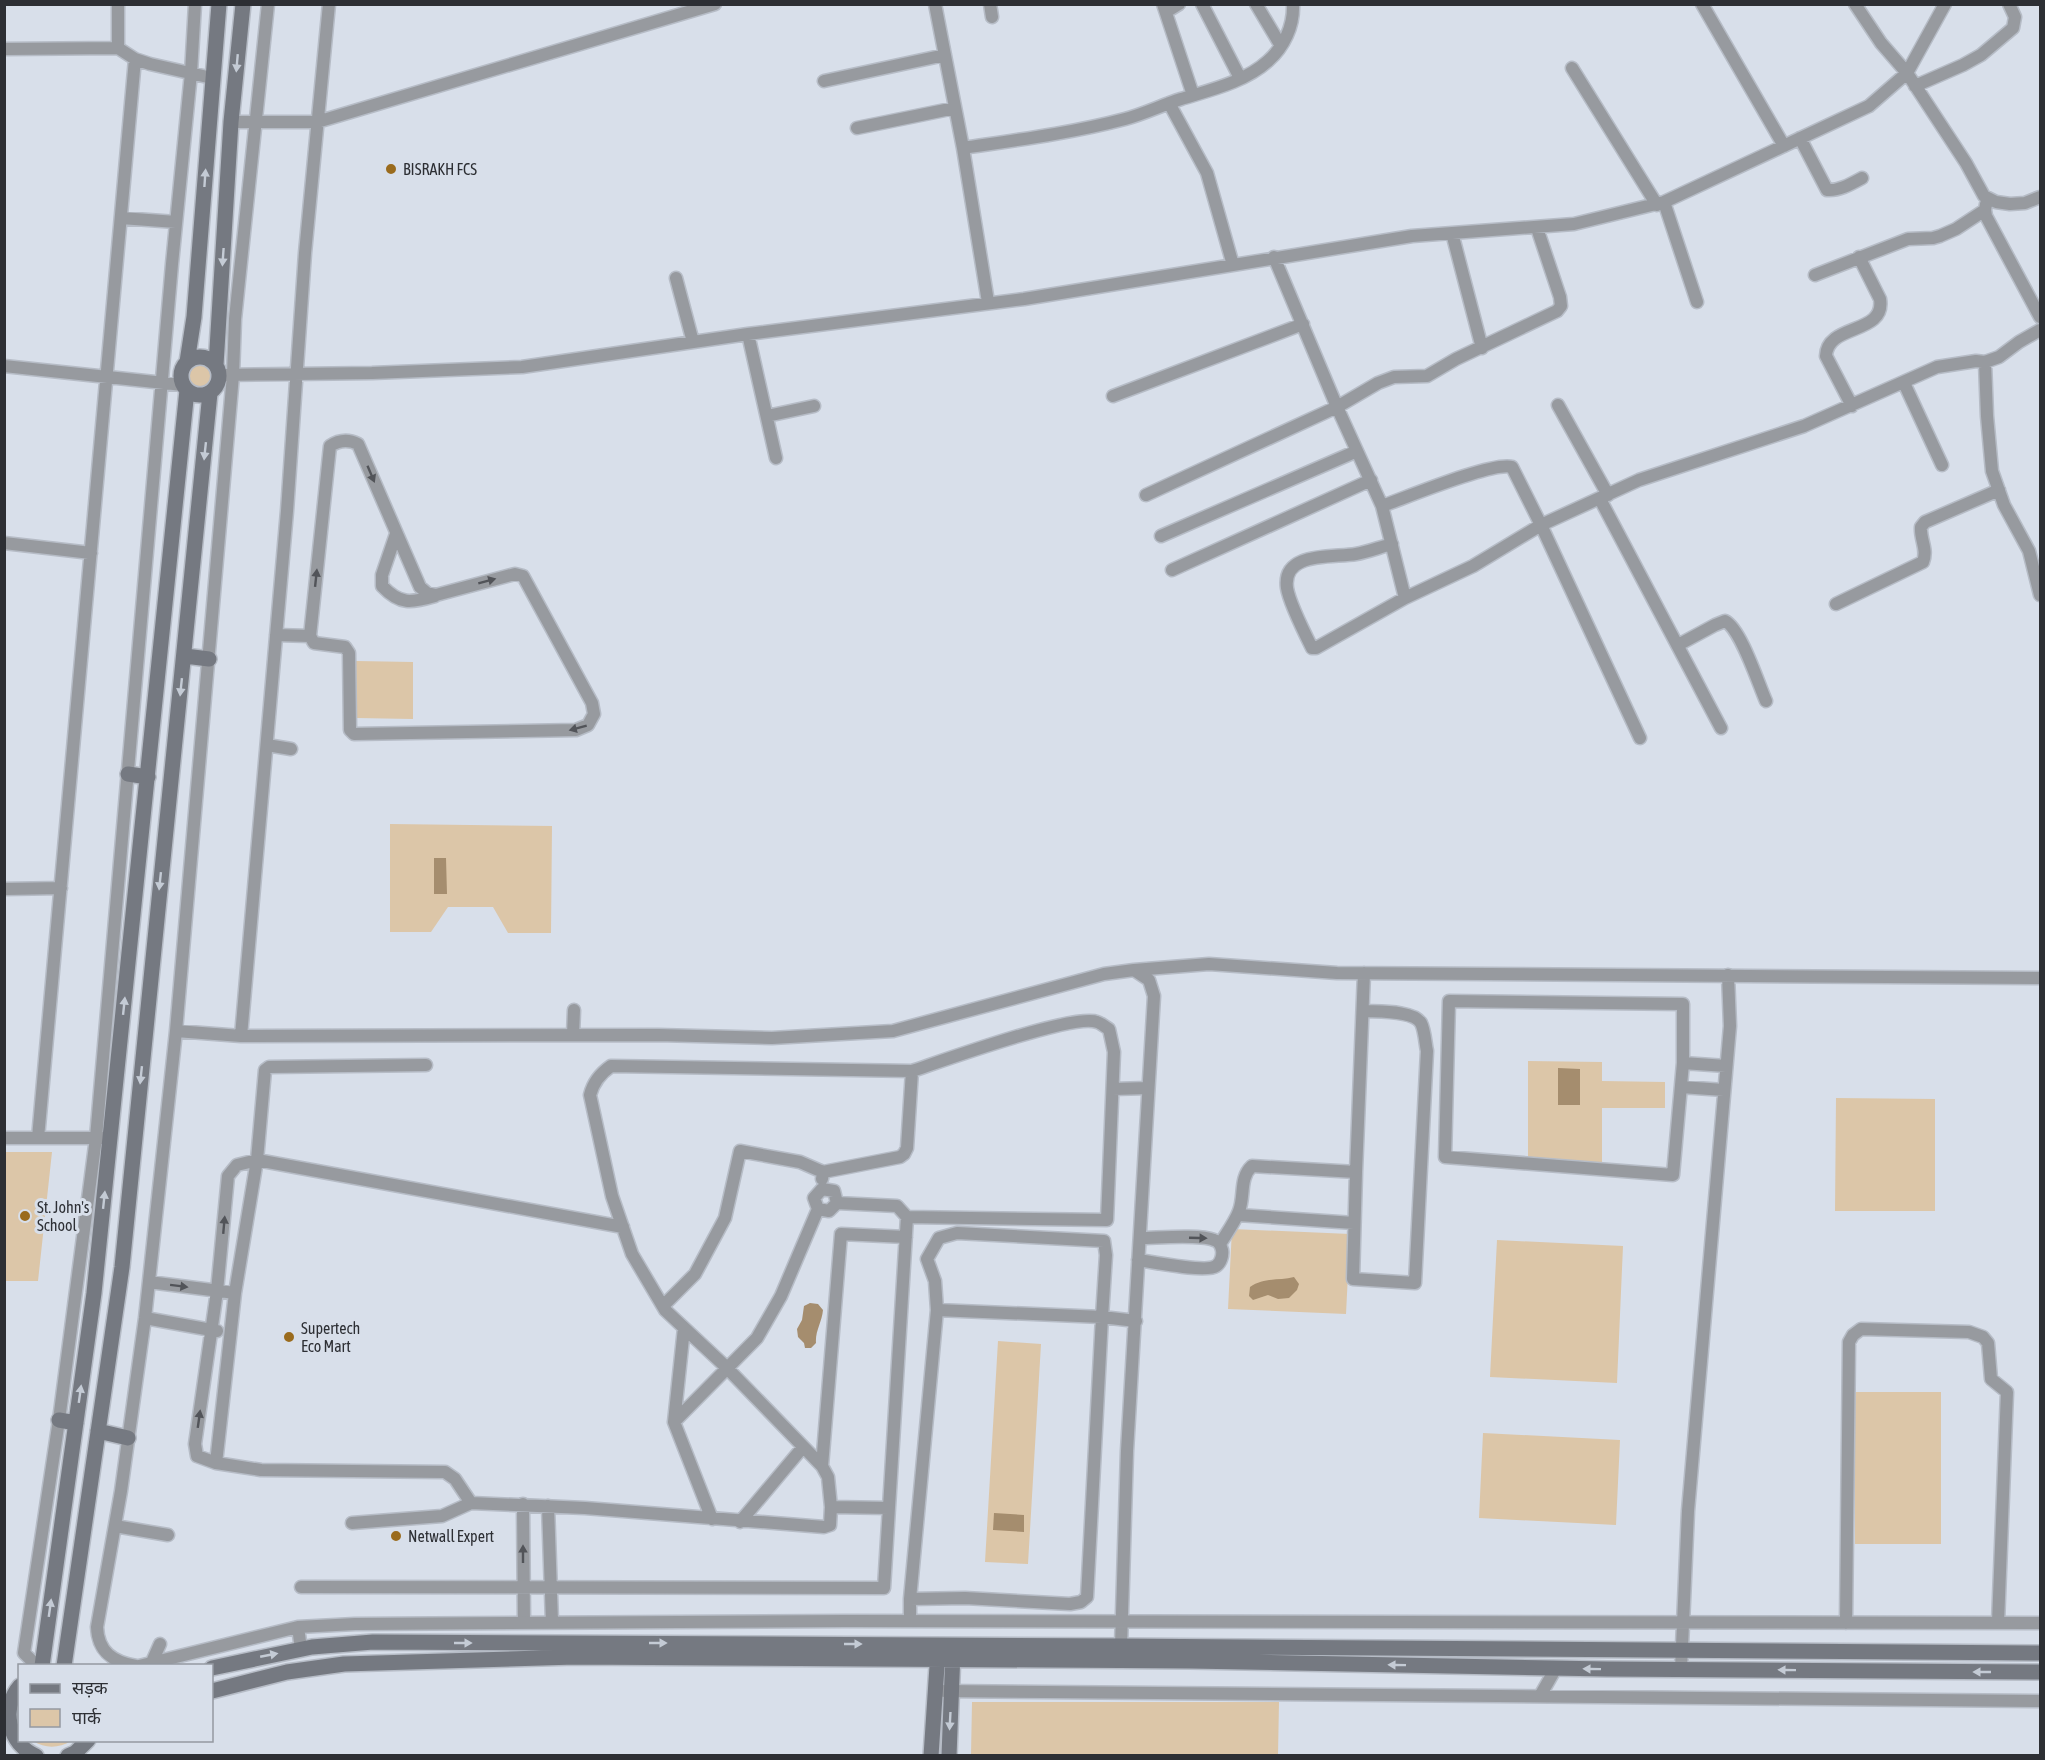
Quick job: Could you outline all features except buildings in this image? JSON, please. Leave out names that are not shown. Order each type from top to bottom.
[{"type":"street","points":[[118,4],[118,48]]},
{"type":"street","points":[[195,4],[191,73],[128,774],[103,1138],[94,1293],[42,1664],[33,1662],[24,1653],[103,1138],[148,777],[185,388],[182,373],[187,362],[194,317],[219,4]]},
{"type":"street","points":[[130,1664],[121,1663],[102,1649],[97,1627],[115,1526],[145,1318],[176,1031],[209,659],[223,372],[231,122],[243,4]]},
{"type":"street","points":[[4,366],[162,383],[185,388],[198,396],[210,393],[219,383],[235,319],[268,4]]},
{"type":"street","points":[[241,1036],[287,511],[317,122],[329,4]]},
{"type":"street","points":[[231,122],[317,122],[715,4]]},
{"type":"street","points":[[935,4],[963,148],[988,303]]},
{"type":"street","points":[[1179,4],[1165,8],[1193,95]]},
{"type":"street","points":[[1202,4],[1240,78]]},
{"type":"street","points":[[1256,4],[1281,46]]},
{"type":"street","points":[[963,148],[1044,136],[1127,118],[1219,88],[1267,62],[1287,36],[1294,15],[1293,4]]},
{"type":"street","points":[[1702,4],[1784,146]]},
{"type":"street","points":[[1855,4],[1881,43],[1907,73],[1966,163],[1984,196],[1987,205],[1986,216],[2037,303],[2040,317]]},
{"type":"street","points":[[187,362],[206,357],[223,372],[296,374],[522,367],[747,334],[1024,299],[1412,236],[1574,224],[1661,204],[1869,106],[1907,73],[1945,4]]},
{"type":"street","points":[[1915,86],[1981,55],[2013,28],[2015,17],[2009,4]]},
{"type":"street","points":[[4,49],[118,48],[135,59],[212,78]]},
{"type":"street","points":[[824,81],[945,55]]},
{"type":"street","points":[[38,1138],[135,59]]},
{"type":"street","points":[[1572,68],[1661,204],[1697,302]]},
{"type":"street","points":[[1169,103],[1207,173],[1233,265]]},
{"type":"street","points":[[857,128],[955,108]]},
{"type":"street","points":[[1800,138],[1827,190],[1846,186],[1862,178]]},
{"type":"street","points":[[1815,275],[1908,239],[1940,236],[1956,229],[1987,205],[1996,202],[2025,203],[2040,197]]},
{"type":"street","points":[[121,218],[176,222]]},
{"type":"street","points":[[1146,495],[1337,407],[1378,383],[1394,377],[1427,376],[1456,359],[1557,311],[1561,306],[1557,284],[1537,228]]},
{"type":"street","points":[[1452,233],[1482,348]]},
{"type":"street","points":[[1274,257],[1337,407],[1382,506],[1405,598]]},
{"type":"street","points":[[1852,406],[1826,356],[1826,349],[1830,342],[1876,318],[1879,313],[1880,299],[1859,257]]},
{"type":"street","points":[[676,278],[693,342]]},
{"type":"street","points":[[1113,396],[1302,324]]},
{"type":"street","points":[[1392,544],[1356,554],[1304,560],[1293,567],[1288,575],[1287,589],[1312,648],[1405,598],[1473,566],[1541,525],[1639,480],[1804,426],[1937,367],[1976,361],[1985,362],[1999,357],[2040,330]]},
{"type":"street","points":[[747,334],[776,458]]},
{"type":"street","points":[[1985,362],[1992,471],[2004,505],[2028,551],[2040,595]]},
{"type":"street","points":[[1904,383],[1941,465]]},
{"type":"street","points":[[64,1664],[122,1267],[210,393]]},
{"type":"street","points":[[1558,405],[1720,728]]},
{"type":"street","points":[[766,416],[814,406]]},
{"type":"street","points":[[396,534],[382,575],[382,585],[392,596],[407,601],[420,601],[515,574],[523,576],[592,703],[594,714],[588,725],[576,730],[354,734],[350,730],[349,653],[345,647],[314,643],[310,636],[330,446],[337,441],[351,441],[358,444],[420,587],[427,593],[436,595]]},
{"type":"street","points":[[1161,536],[1357,451]]},
{"type":"street","points":[[1382,506],[1483,471],[1507,466],[1514,470],[1640,738]]},
{"type":"street","points":[[1172,570],[1371,480]]},
{"type":"street","points":[[1836,604],[1923,562],[1925,550],[1921,527],[1925,522],[1999,490]]},
{"type":"street","points":[[4,543],[91,553]]},
{"type":"street","points":[[1678,645],[1714,625],[1728,622],[1738,634],[1766,701]]},
{"type":"street","points":[[276,635],[310,636]]},
{"type":"street","points":[[185,656],[209,659]]},
{"type":"street","points":[[267,745],[291,748]]},
{"type":"street","points":[[128,774],[148,777]]},
{"type":"street","points":[[4,890],[61,888]]},
{"type":"street","points":[[176,1031],[241,1036],[658,1035],[772,1038],[893,1031],[1104,974],[1209,964],[1364,973],[2040,978]]},
{"type":"street","points":[[1121,1646],[1127,1451],[1154,996],[1149,980],[1134,970]]},
{"type":"street","points":[[1363,1011],[1412,1014],[1420,1022],[1424,1031],[1427,1051],[1415,1283],[1353,1279],[1364,973]]},
{"type":"street","points":[[1682,1669],[1688,1510],[1730,1026],[1728,975]]},
{"type":"street","points":[[1449,1001],[1683,1004],[1683,1063],[1673,1175],[1446,1157],[1449,1001]]},
{"type":"street","points":[[573,1035],[574,1011]]},
{"type":"street","points":[[352,1523],[442,1516],[471,1503],[523,1504],[740,1522],[824,1527],[830,1525],[828,1477],[822,1466],[663,1306],[632,1254],[612,1196],[590,1095],[592,1089],[602,1073],[611,1066],[912,1071],[977,1049],[1064,1024],[1096,1021],[1109,1029],[1114,1052],[1107,1220],[908,1217],[897,1206],[837,1203],[829,1211],[818,1209]]},
{"type":"street","points":[[1683,1063],[1726,1066]]},
{"type":"street","points":[[216,1463],[229,1333],[257,1160],[263,1073],[266,1068],[426,1065]]},
{"type":"street","points":[[663,1306],[695,1274],[725,1218],[740,1151],[800,1162],[823,1172],[900,1157],[907,1148],[912,1071]]},
{"type":"street","points":[[1681,1087],[1724,1090]]},
{"type":"street","points":[[1113,1089],[1148,1088]]},
{"type":"street","points":[[4,1138],[103,1138]]},
{"type":"street","points":[[471,1503],[455,1479],[445,1472],[261,1470],[198,1458],[195,1444],[218,1291],[228,1176],[237,1164],[257,1160],[623,1227]]},
{"type":"street","points":[[1220,1244],[1241,1208],[1244,1177],[1252,1166],[1356,1172]]},
{"type":"street","points":[[674,1422],[757,1338],[781,1296],[818,1209],[814,1198],[822,1189],[823,1172]]},
{"type":"street","points":[[822,1189],[834,1191],[837,1203]]},
{"type":"street","points":[[1238,1215],[1354,1223]]},
{"type":"street","points":[[302,1587],[884,1588],[908,1217]]},
{"type":"street","points":[[910,1599],[965,1598],[1070,1604],[1081,1602],[1087,1596],[1106,1255],[1104,1242],[957,1233],[939,1238],[927,1259],[935,1281],[937,1310],[910,1599],[910,1621]]},
{"type":"street","points":[[822,1466],[841,1234],[906,1237]]},
{"type":"street","points":[[1138,1260],[1211,1269],[1220,1263],[1222,1250],[1216,1240],[1208,1238],[1140,1238]]},
{"type":"street","points":[[149,1282],[235,1293]]},
{"type":"street","points":[[937,1310],[1102,1317],[1136,1321]]},
{"type":"street","points":[[145,1318],[229,1333]]},
{"type":"street","points":[[684,1328],[674,1422],[712,1520]]},
{"type":"street","points":[[1845,1623],[1849,1342],[1853,1335],[1861,1329],[1969,1332],[1983,1337],[1988,1343],[1991,1379],[2007,1392],[1998,1623]]},
{"type":"street","points":[[59,1420],[76,1423]]},
{"type":"street","points":[[98,1431],[128,1438]]},
{"type":"street","points":[[740,1522],[803,1447]]},
{"type":"street","points":[[523,1504],[524,1623]]},
{"type":"street","points":[[548,1506],[552,1622]]},
{"type":"street","points":[[831,1507],[889,1508]]},
{"type":"street","points":[[115,1526],[168,1535]]},
{"type":"street","points":[[988,1621],[989,1599]]},
{"type":"street","points":[[143,1664],[298,1627],[405,1623],[910,1621],[2040,1623]]},
{"type":"street","points":[[298,1627],[301,1649]]},
{"type":"street","points":[[213,1668],[301,1649],[373,1642],[946,1652],[1202,1661],[1556,1668],[2040,1671]]},
{"type":"street","points":[[152,1662],[160,1644]]},
{"type":"street","points":[[213,1691],[287,1672],[344,1664],[575,1657],[946,1652],[1121,1646],[2040,1653]]},
{"type":"street","points":[[946,1652],[951,1691],[949,1755]]},
{"type":"street","points":[[932,1755],[934,1691],[946,1652]]},
{"type":"street","points":[[1543,1690],[1556,1668]]},
{"type":"street","points":[[18,1688],[7,1702],[9,1733],[32,1755]]},
{"type":"street","points":[[934,1691],[1543,1690],[2040,1701]]},
{"type":"street","points":[[68,1755],[75,1753],[86,1742]]},
{"type":"green space","points":[[200,361],[211,366],[216,377],[211,388],[200,393],[189,388],[184,377],[189,366]]},
{"type":"green space","points":[[356,661],[413,662],[413,719],[356,718]]},
{"type":"green space","points":[[390,824],[552,826],[551,933],[508,933],[493,907],[448,907],[431,932],[390,932]]},
{"type":"green space","points":[[1528,1061],[1602,1062],[1602,1081],[1665,1082],[1665,1108],[1602,1108],[1602,1163],[1528,1162]]},
{"type":"green space","points":[[1836,1098],[1935,1099],[1935,1211],[1835,1211]]},
{"type":"green space","name":"St. John's School","points":[[4,1152],[52,1152],[38,1281],[5,1281]]},
{"type":"green space","points":[[1232,1229],[1350,1234],[1346,1314],[1228,1309]]},
{"type":"green space","points":[[1497,1240],[1623,1246],[1617,1383],[1490,1377]]},
{"type":"green space","points":[[998,1341],[1041,1344],[1028,1564],[985,1562]]},
{"type":"green space","points":[[1855,1392],[1941,1392],[1941,1544],[1855,1544]]},
{"type":"green space","points":[[1483,1433],[1620,1440],[1616,1525],[1479,1518]]},
{"type":"green space","points":[[972,1702],[1279,1702],[1278,1755],[971,1755]]},
{"type":"green space","points":[[36,1742],[69,1742],[52,1747]]},
{"type":"shaded area","points":[[434,858],[446,858],[447,894],[434,894]]},
{"type":"shaded area","points":[[1558,1068],[1580,1069],[1580,1105],[1558,1105]]},
{"type":"shaded area","points":[[1294,1277],[1299,1284],[1297,1290],[1289,1298],[1278,1299],[1268,1295],[1253,1300],[1249,1296],[1250,1287],[1255,1284],[1266,1280]]},
{"type":"shaded area","points":[[810,1303],[818,1304],[823,1310],[816,1343],[811,1348],[805,1348],[804,1343],[798,1337],[797,1329],[802,1320],[804,1306]]},
{"type":"shaded area","points":[[994,1513],[1024,1515],[1024,1532],[993,1530]]},
{"type":"place","name":"BISRAKH FCS","points":[[391,169]]},
{"type":"place","name":"St. John's School","points":[[25,1216]]},
{"type":"place","name":"Supertech Eco Mart","points":[[289,1337]]},
{"type":"place","name":"Netwall Expert","points":[[396,1536]]}]
